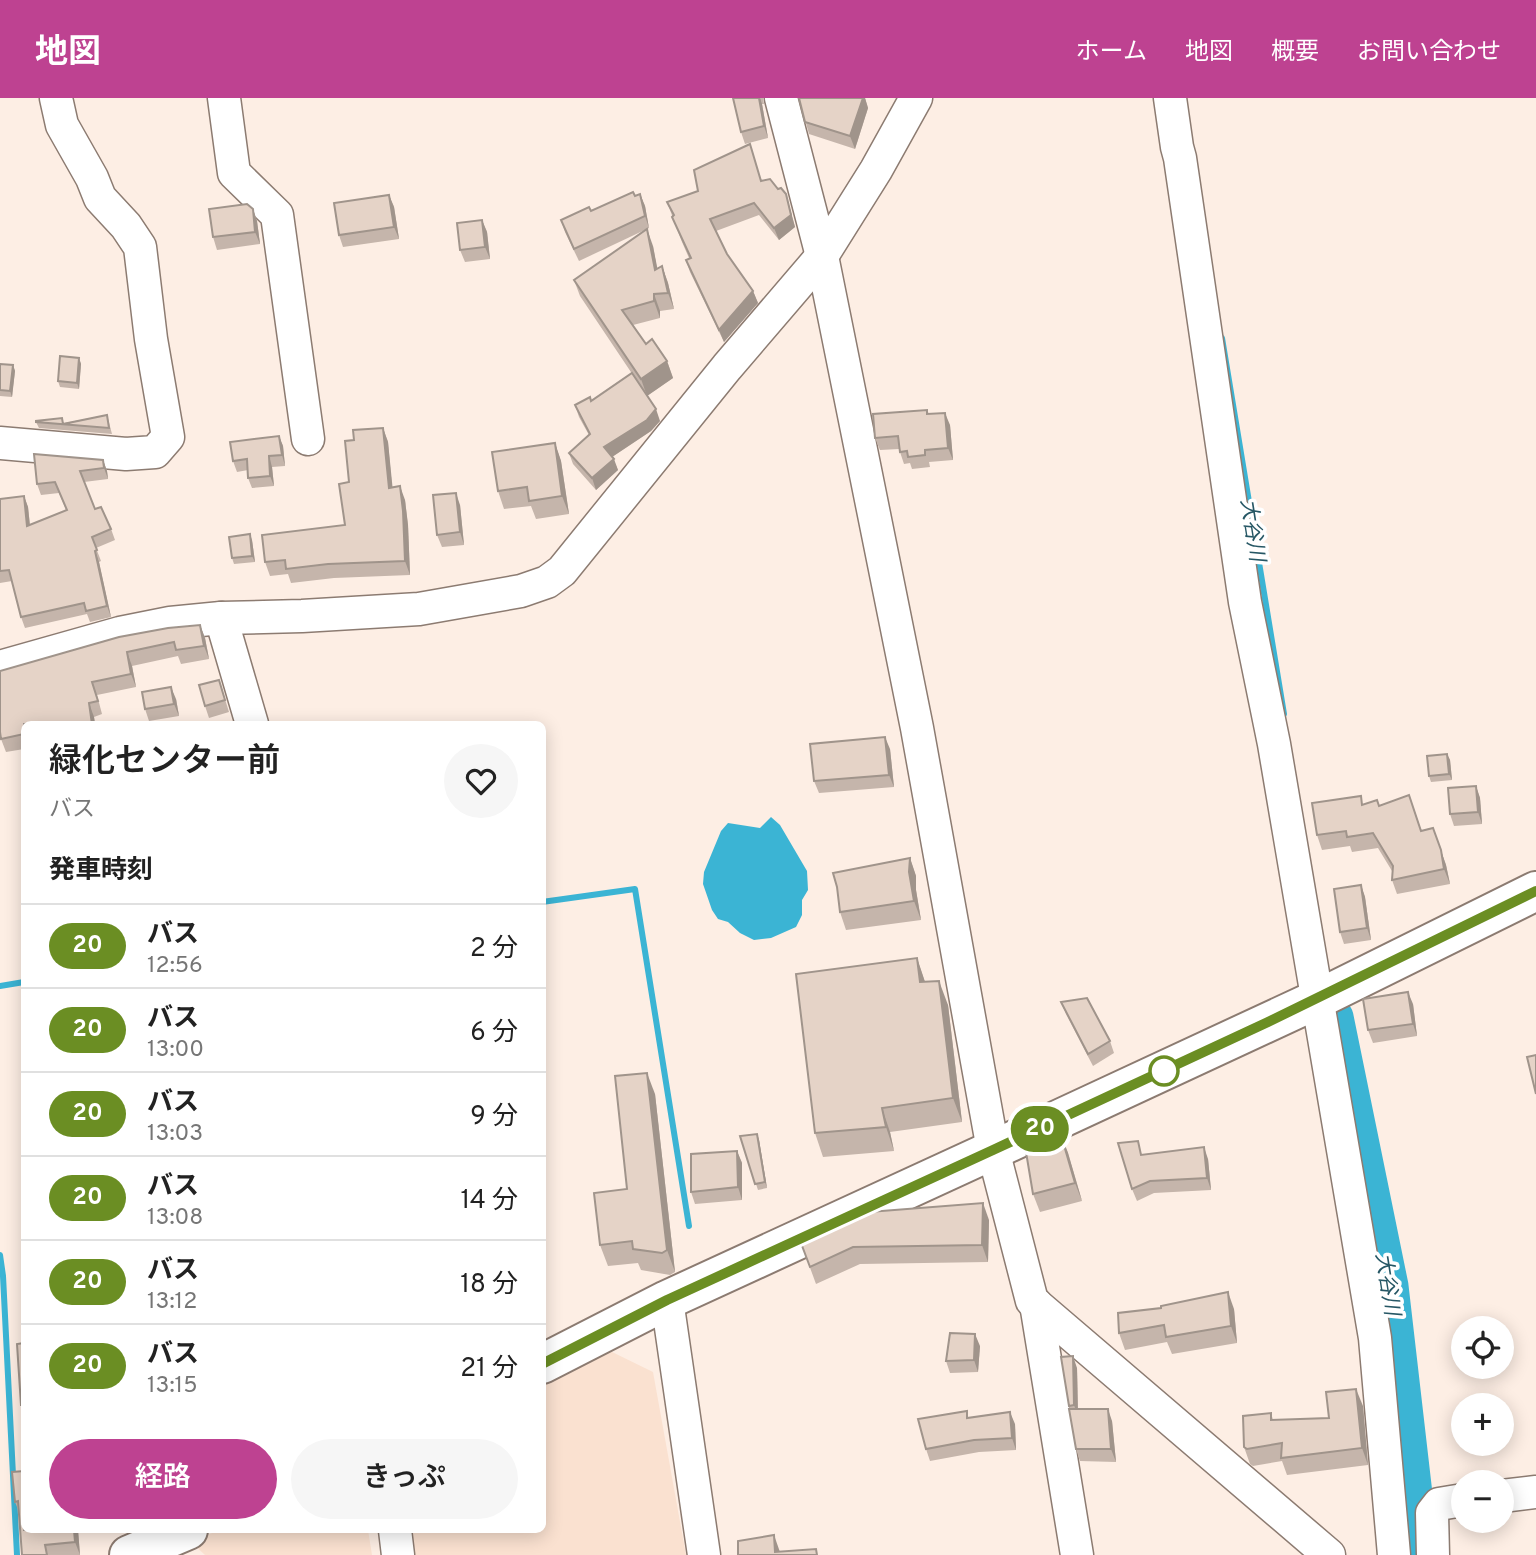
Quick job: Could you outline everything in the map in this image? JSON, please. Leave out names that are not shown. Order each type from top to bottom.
[{"type":"highway","points":[[546,1362],[667,1300],[1318,999],[1536,891]]},
{"type":"highway","points":[[129,1555],[181,1533]]},
{"type":"street","points":[[0,443],[125,454],[155,452],[169,437],[151,339],[140,247],[126,226],[100,198],[92,178],[62,125],[56,98]]},
{"type":"street","points":[[224,98],[234,173],[277,215],[308,439]]},
{"type":"street","points":[[781,98],[822,256],[917,728],[993,1150],[1032,1301],[1329,1555]]},
{"type":"street","points":[[0,667],[120,633],[170,623],[221,618],[419,609],[521,591],[547,582],[562,571],[822,256],[876,170],[916,98]]},
{"type":"street","points":[[1170,98],[1245,602],[1274,744],[1375,1338],[1394,1555]]},
{"type":"street","points":[[221,618],[251,721]]},
{"type":"street","points":[[667,1300],[704,1555]]},
{"type":"street","points":[[1036,1304],[1077,1555]]},
{"type":"street","points":[[1514,1495],[1536,1492]]},
{"type":"street","points":[[1433,1555],[1432,1513],[1439,1504],[1451,1502]]},
{"type":"street","points":[[395,1533],[398,1555]]},
{"type":"shaded area","points":[[608,1350],[653,1372],[686,1555],[407,1555],[403,1533],[546,1533],[546,1381]]},
{"type":"shaded area","points":[[212,1533],[368,1533],[372,1555],[205,1555],[191,1542]]},
{"type":"water","points":[[771,817],[780,825],[807,871],[808,890],[802,900],[802,915],[796,927],[771,938],[754,940],[740,933],[728,922],[718,919],[703,884],[704,872],[721,831],[728,823],[760,828]]},
{"type":"building","points":[[733,98],[759,98],[764,126],[741,132]]},
{"type":"building","points":[[799,98],[863,98],[850,136],[805,122]]},
{"type":"building","points":[[750,144],[761,181],[770,179],[778,189],[781,188],[786,194],[791,215],[774,228],[754,203],[710,219],[727,254],[753,291],[719,330],[686,260],[691,258],[667,202],[698,191],[694,170]]},
{"type":"building","points":[[633,192],[635,196],[640,194],[645,216],[574,249],[561,220],[589,207],[591,211]]},
{"type":"building","points":[[389,195],[394,227],[339,235],[334,203]]},
{"type":"building","points":[[247,204],[253,209],[255,232],[213,237],[209,209]]},
{"type":"building","points":[[482,220],[485,247],[460,250],[457,223]]},
{"type":"building","points":[[647,229],[655,270],[662,266],[668,293],[654,294],[654,301],[622,310],[646,344],[652,339],[667,361],[641,379],[574,280]]},
{"type":"building","points":[[60,356],[79,358],[77,383],[58,381]]},
{"type":"building","points":[[0,364],[13,365],[10,391],[0,390]]},
{"type":"building","points":[[632,373],[656,409],[647,420],[604,447],[614,459],[592,478],[569,453],[590,434],[575,405],[590,397],[591,401]]},
{"type":"building","points":[[927,410],[927,414],[945,413],[948,448],[925,450],[925,455],[908,457],[907,451],[900,452],[898,436],[875,438],[873,414]]},
{"type":"building","points":[[107,415],[109,428],[36,422],[62,418],[63,424]]},
{"type":"building","points":[[383,428],[389,488],[400,486],[405,561],[328,564],[286,569],[285,560],[265,562],[262,535],[345,525],[339,484],[349,482],[345,441],[354,440],[353,430]]},
{"type":"building","points":[[279,436],[282,455],[269,456],[270,476],[248,478],[247,459],[233,461],[230,442]]},
{"type":"building","points":[[555,443],[562,496],[529,501],[527,487],[498,491],[492,452]]},
{"type":"building","points":[[34,454],[103,460],[104,468],[80,471],[95,509],[101,507],[111,529],[92,537],[97,550],[95,551],[107,606],[86,611],[84,603],[21,617],[9,570],[0,571],[0,499],[24,496],[27,526],[67,510],[55,482],[37,484]]},
{"type":"building","points":[[456,493],[460,532],[437,535],[433,495]]},
{"type":"building","points":[[250,534],[252,556],[232,558],[229,537]]},
{"type":"building","points":[[200,625],[204,646],[176,650],[174,642],[127,652],[131,674],[92,682],[98,701],[89,703],[92,721],[21,721],[21,735],[1,739],[0,671],[119,637]]},
{"type":"building","points":[[219,680],[225,700],[205,706],[199,685]]},
{"type":"building","points":[[171,687],[174,704],[145,709],[142,692]]},
{"type":"building","points":[[885,737],[889,775],[814,781],[810,744]]},
{"type":"building","points":[[1447,754],[1449,774],[1429,776],[1427,756]]},
{"type":"building","points":[[1476,786],[1478,812],[1450,814],[1448,788]]},
{"type":"building","points":[[1409,795],[1421,831],[1433,828],[1444,869],[1392,880],[1393,866],[1373,833],[1347,837],[1346,831],[1317,835],[1312,803],[1361,796],[1362,805],[1377,800],[1379,806]]},
{"type":"building","points":[[910,858],[909,872],[914,901],[840,912],[833,873]]},
{"type":"building","points":[[1361,885],[1367,928],[1340,932],[1334,889]]},
{"type":"building","points":[[917,958],[920,982],[939,981],[953,1098],[882,1108],[886,1127],[815,1133],[796,974]]},
{"type":"building","points":[[1408,992],[1413,1024],[1368,1030],[1363,999]]},
{"type":"building","points":[[1087,998],[1110,1041],[1088,1054],[1061,1002]]},
{"type":"building","points":[[1536,1055],[1536,1094],[1527,1057]]},
{"type":"building","points":[[647,1073],[667,1250],[662,1253],[633,1249],[632,1241],[600,1245],[594,1193],[627,1189],[615,1076]]},
{"type":"building","points":[[757,1134],[765,1182],[755,1184],[740,1136]]},
{"type":"building","points":[[1061,1135],[1075,1183],[1033,1194],[1025,1146]]},
{"type":"building","points":[[1138,1141],[1141,1155],[1204,1147],[1207,1178],[1150,1181],[1132,1189],[1118,1143]]},
{"type":"building","points":[[737,1151],[738,1187],[691,1192],[691,1154]]},
{"type":"building","points":[[983,1203],[982,1245],[853,1247],[810,1267],[801,1243],[869,1212]]},
{"type":"building","points":[[1228,1292],[1231,1326],[1166,1337],[1164,1325],[1119,1333],[1118,1313],[1161,1308]]},
{"type":"building","points":[[950,1333],[975,1334],[974,1360],[946,1361]]},
{"type":"building","points":[[21,1343],[21,1405],[17,1344]]},
{"type":"building","points":[[1073,1356],[1074,1405],[1069,1406],[1061,1357]]},
{"type":"building","points":[[1356,1389],[1362,1448],[1281,1458],[1282,1443],[1247,1449],[1244,1447],[1243,1416],[1271,1413],[1271,1420],[1329,1418],[1326,1392]]},
{"type":"building","points":[[1069,1409],[1108,1409],[1111,1449],[1076,1449]]},
{"type":"building","points":[[967,1411],[967,1418],[1010,1412],[1012,1438],[974,1440],[926,1449],[918,1419]]},
{"type":"building","points":[[21,1471],[21,1533],[74,1533],[75,1542],[45,1545],[47,1555],[22,1555],[18,1501],[15,1502],[12,1472]]},
{"type":"building","points":[[774,1535],[775,1552],[816,1549],[817,1555],[738,1555],[738,1541]]},
{"type":"waterway","name":"大谷川","points":[[1222,338],[1284,714]]},
{"type":"waterway","points":[[546,901],[635,889],[689,1226]]},
{"type":"waterway","points":[[0,986],[21,982]]},
{"type":"waterway","name":"大谷川","points":[[1335,1017],[1390,1286],[1421,1555]]},
{"type":"waterway","points":[[0,1255],[17,1555]]},
{"type":"bus line","name":"20","points":[[546,1362],[667,1300],[1341,988],[1536,891]]}]
